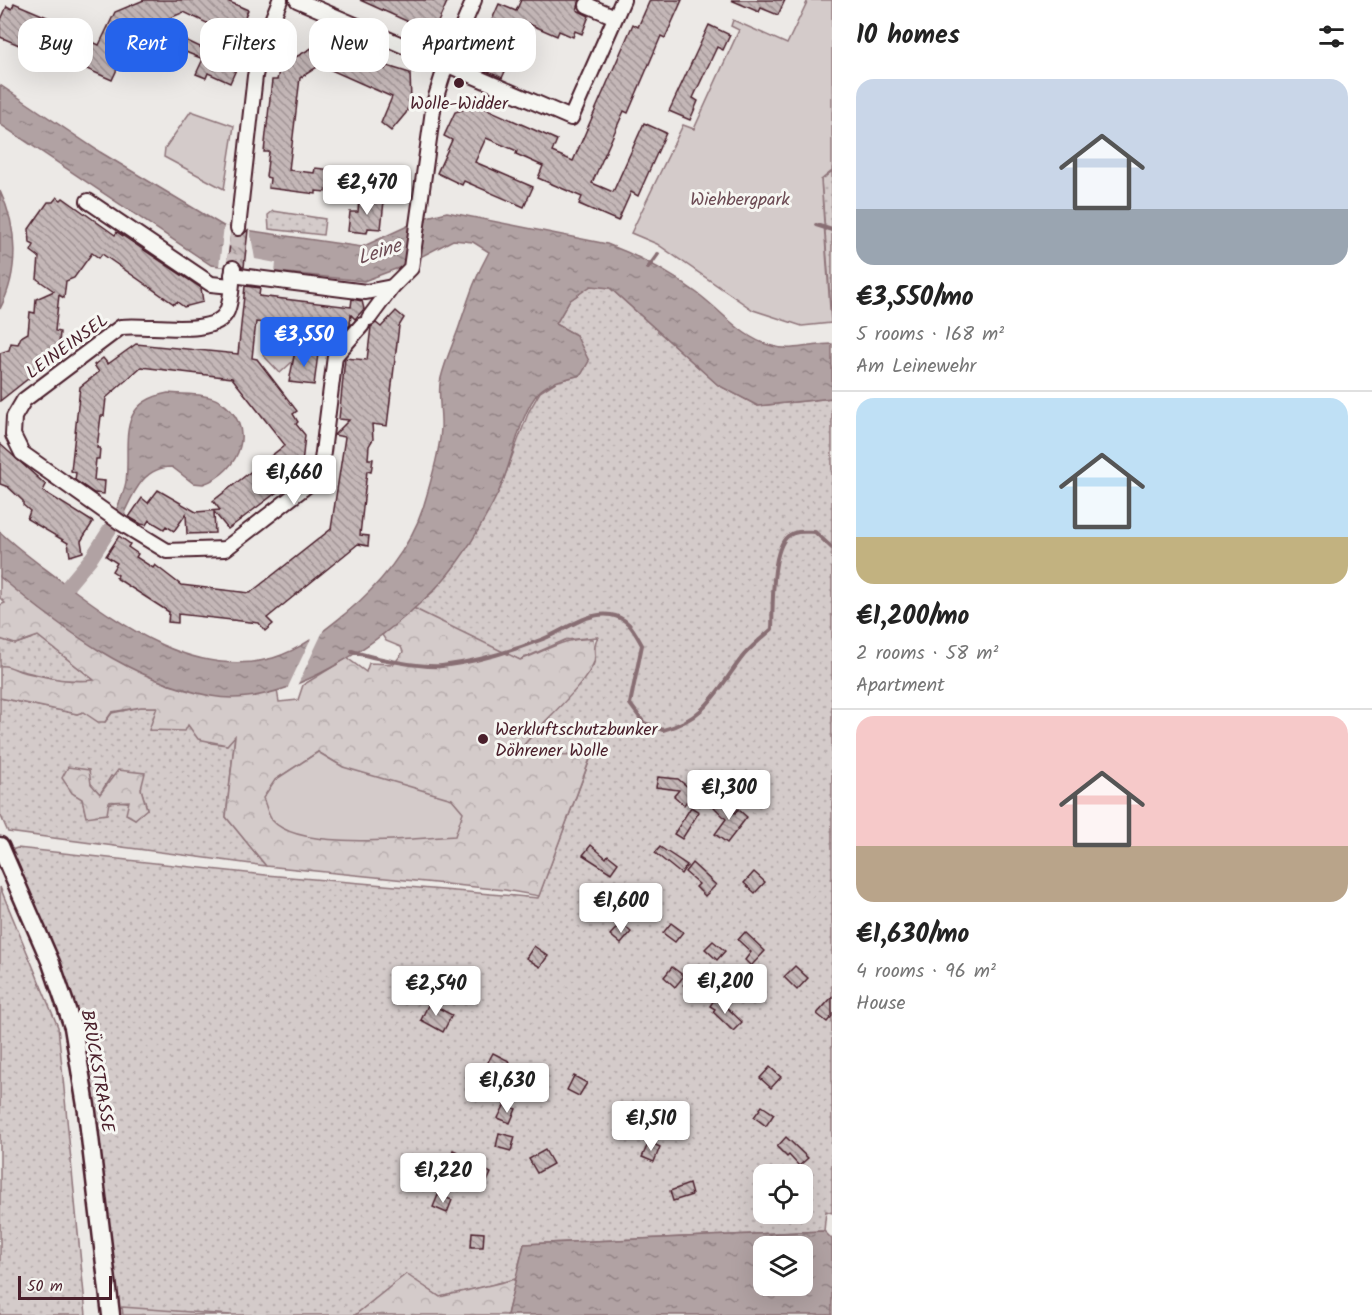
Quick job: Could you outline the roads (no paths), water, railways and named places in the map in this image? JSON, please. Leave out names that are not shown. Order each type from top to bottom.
[{"type":"street","points":[[238,228],[255,76],[262,45],[280,0]]},
{"type":"street","points":[[297,0],[401,45]]},
{"type":"street","points":[[466,18],[474,0]]},
{"type":"street","points":[[463,72],[571,118],[623,0]]},
{"type":"street","points":[[587,5],[615,17]]},
{"type":"street","name":"LEINEINSEL","points":[[232,277],[227,311],[217,323],[198,328],[137,325],[120,327],[24,400],[14,417],[13,435],[22,453],[116,520],[167,551],[225,549],[318,477],[335,356],[366,322],[392,287],[411,268],[434,103],[444,72]]},
{"type":"street","points":[[88,201],[211,284],[232,277],[366,291],[392,287]]},
{"type":"street","name":"BRÜCKSTRASSE","points":[[0,846],[51,963],[73,1027],[87,1112],[111,1315]]},
{"type":"water","name":"Leine","points":[[0,85],[100,152],[225,227],[362,247],[427,217],[447,212],[607,244],[642,259],[676,278],[741,330],[761,342],[780,348],[832,344],[832,398],[758,406],[718,385],[610,288],[591,286],[569,301],[556,324],[576,335],[589,361],[581,375],[548,385],[532,401],[492,506],[461,557],[433,591],[360,650],[331,668],[301,682],[271,693],[240,698],[211,696],[181,689],[125,665],[98,650],[47,615],[0,577],[0,532],[37,563],[107,614],[159,644],[187,655],[215,661],[244,663],[273,658],[303,645],[321,633],[370,591],[402,552],[417,523],[429,489],[439,447],[441,422],[439,390],[443,372],[472,289],[489,252],[473,242],[453,240],[401,267],[364,281],[211,265],[0,124]]},
{"type":"water","points":[[0,191],[10,220],[14,250],[11,280],[0,309]]},
{"type":"water","points":[[168,393],[202,395],[219,401],[231,411],[238,422],[241,434],[240,447],[227,469],[216,478],[203,484],[193,483],[172,467],[153,472],[140,484],[122,517],[115,513],[126,482],[127,440],[132,416],[139,406],[151,398]]},
{"type":"water","points":[[824,1231],[832,1239],[832,1315],[507,1315],[524,1244]]},
{"type":"waterway","points":[[816,225],[832,230]]},
{"type":"waterway","points":[[648,268],[658,254]]},
{"type":"waterway","points":[[56,600],[92,557],[119,515]]},
{"type":"waterway","points":[[352,651],[397,662],[442,666],[506,652],[543,639],[585,619],[611,615],[627,622],[642,645],[630,704],[644,723],[663,730],[678,725],[701,710],[744,655],[772,629],[778,553],[788,536],[798,532],[815,532],[832,548]]},
{"type":"tunnel","points":[[233,268],[238,228]]},
{"type":"place","name":"Wolle-Widder","points":[[459,83]]},
{"type":"place","name":"Werkluftschutzbunker Döhrener Wolle","points":[[483,739]]},
{"type":"park label","name":"Wiehbergpark","points":[[740,199]]}]
